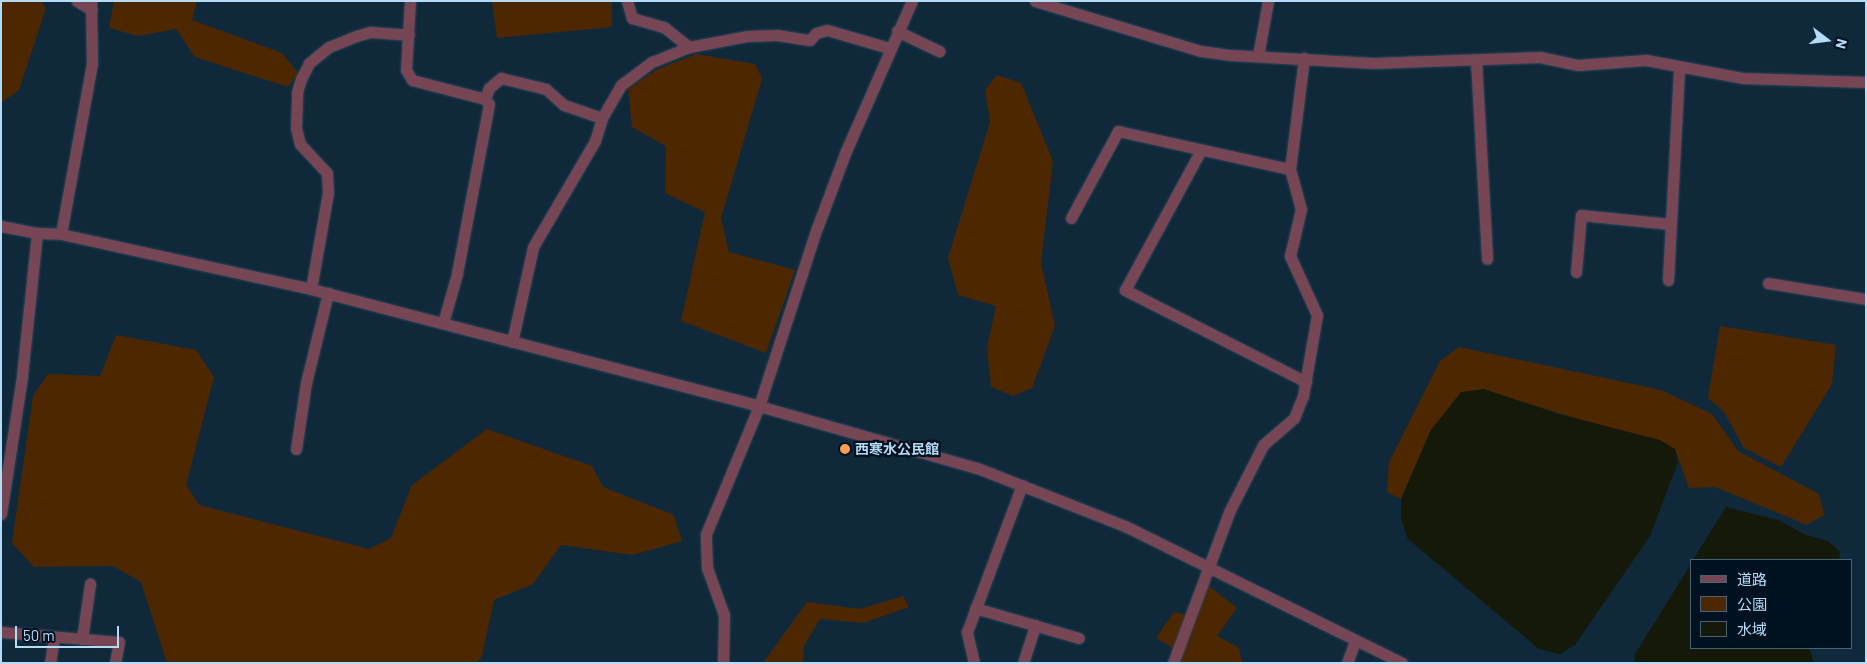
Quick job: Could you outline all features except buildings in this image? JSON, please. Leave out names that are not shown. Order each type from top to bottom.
[{"type":"street","points":[[61,234],[92,64],[91,6],[77,1]]},
{"type":"street","points":[[410,1],[406,70],[412,80],[485,99]]},
{"type":"street","points":[[627,1],[632,18],[664,27],[689,47]]},
{"type":"street","points":[[723,663],[724,615],[707,568],[706,534],[759,406],[817,228],[889,48],[912,1]]},
{"type":"street","points":[[1035,1],[1201,51],[1373,63],[1540,57],[1578,65],[1646,60],[1679,68],[1743,78],[1866,82]]},
{"type":"street","points":[[1258,56],[1268,1]]},
{"type":"street","points":[[512,342],[533,247],[595,141],[602,118],[621,85],[652,62],[689,47],[748,36],[778,35],[810,40],[816,33],[827,30],[889,48]]},
{"type":"street","points":[[897,31],[939,51]]},
{"type":"street","points":[[311,289],[328,193],[327,173],[300,144],[296,128],[297,92],[301,79],[309,63],[322,52],[356,36],[370,32],[409,35]]},
{"type":"street","points":[[1173,663],[1230,510],[1263,445],[1294,418],[1306,382],[1317,316],[1290,256],[1301,209],[1290,169],[1304,58]]},
{"type":"street","points":[[1476,60],[1487,259]]},
{"type":"street","points":[[1668,280],[1679,68]]},
{"type":"street","points":[[444,323],[457,274],[490,110],[485,99],[489,88],[500,78],[546,89],[564,105],[602,118]]},
{"type":"street","points":[[1071,218],[1118,132],[1290,169]]},
{"type":"street","points":[[1201,150],[1125,290],[1306,382]]},
{"type":"street","points":[[1576,272],[1581,215],[1671,224]]},
{"type":"street","points":[[1,226],[37,233],[61,234],[328,293],[759,406],[977,468],[1124,526],[1209,567],[1355,642],[1402,663]]},
{"type":"street","points":[[1,514],[6,443],[37,233]]},
{"type":"street","points":[[1768,283],[1866,299]]},
{"type":"street","points":[[296,449],[306,383],[328,293]]},
{"type":"street","points":[[974,663],[967,632],[1022,485]]},
{"type":"street","points":[[82,639],[90,584]]},
{"type":"street","points":[[975,608],[1079,638]]},
{"type":"street","points":[[1024,663],[1035,626]]},
{"type":"street","points":[[1,632],[118,642],[115,663]]},
{"type":"street","points":[[50,663],[54,636]]},
{"type":"street","points":[[1347,663],[1355,642]]},
{"type":"green space","points":[[1,1],[41,1],[46,8],[19,90],[1,103]]},
{"type":"green space","points":[[114,1],[197,1],[192,20],[282,53],[298,73],[288,87],[195,57],[176,29],[138,36],[109,28]]},
{"type":"green space","points":[[492,1],[612,1],[612,27],[497,38]]},
{"type":"green space","points":[[696,54],[755,64],[762,79],[721,218],[729,252],[795,270],[766,353],[681,321],[705,212],[665,193],[666,146],[632,127],[628,89],[656,70]]},
{"type":"green space","points":[[997,75],[1021,83],[1053,161],[1041,263],[1055,326],[1032,388],[1013,396],[991,387],[987,348],[996,306],[958,295],[948,258],[990,122],[985,90]]},
{"type":"green space","points":[[1720,326],[1836,345],[1832,384],[1781,467],[1744,448],[1724,412],[1708,398]]},
{"type":"green space","points":[[116,335],[196,350],[214,377],[186,485],[199,505],[369,549],[391,538],[412,485],[487,429],[592,466],[603,487],[674,515],[682,541],[633,555],[561,545],[533,584],[494,600],[482,656],[476,663],[167,663],[141,582],[113,566],[34,567],[12,543],[33,396],[48,374],[100,376]]},
{"type":"green space","points":[[1459,347],[1661,390],[1712,414],[1738,451],[1819,494],[1824,515],[1807,525],[1715,487],[1689,488],[1675,449],[1484,390],[1431,430],[1401,499],[1387,492],[1389,462],[1440,361]]},
{"type":"green space","points":[[1205,583],[1237,608],[1217,636],[1239,648],[1242,663],[1181,663],[1183,654],[1156,638],[1174,612],[1196,617]]},
{"type":"green space","points":[[903,596],[909,607],[863,623],[820,619],[804,646],[803,663],[763,663],[807,602],[860,609]]},
{"type":"water","points":[[1484,389],[1559,414],[1660,440],[1675,449],[1678,462],[1650,536],[1575,645],[1560,654],[1539,649],[1408,539],[1401,519],[1401,499],[1431,430],[1461,392]]},
{"type":"water","points":[[1726,507],[1778,520],[1806,535],[1828,541],[1840,552],[1839,559],[1694,559]]},
{"type":"water","points":[[1690,566],[1690,649],[1809,649],[1814,663],[1634,663],[1635,654]]},
{"type":"place","name":"西寒水公民館","points":[[845,449]]}]
